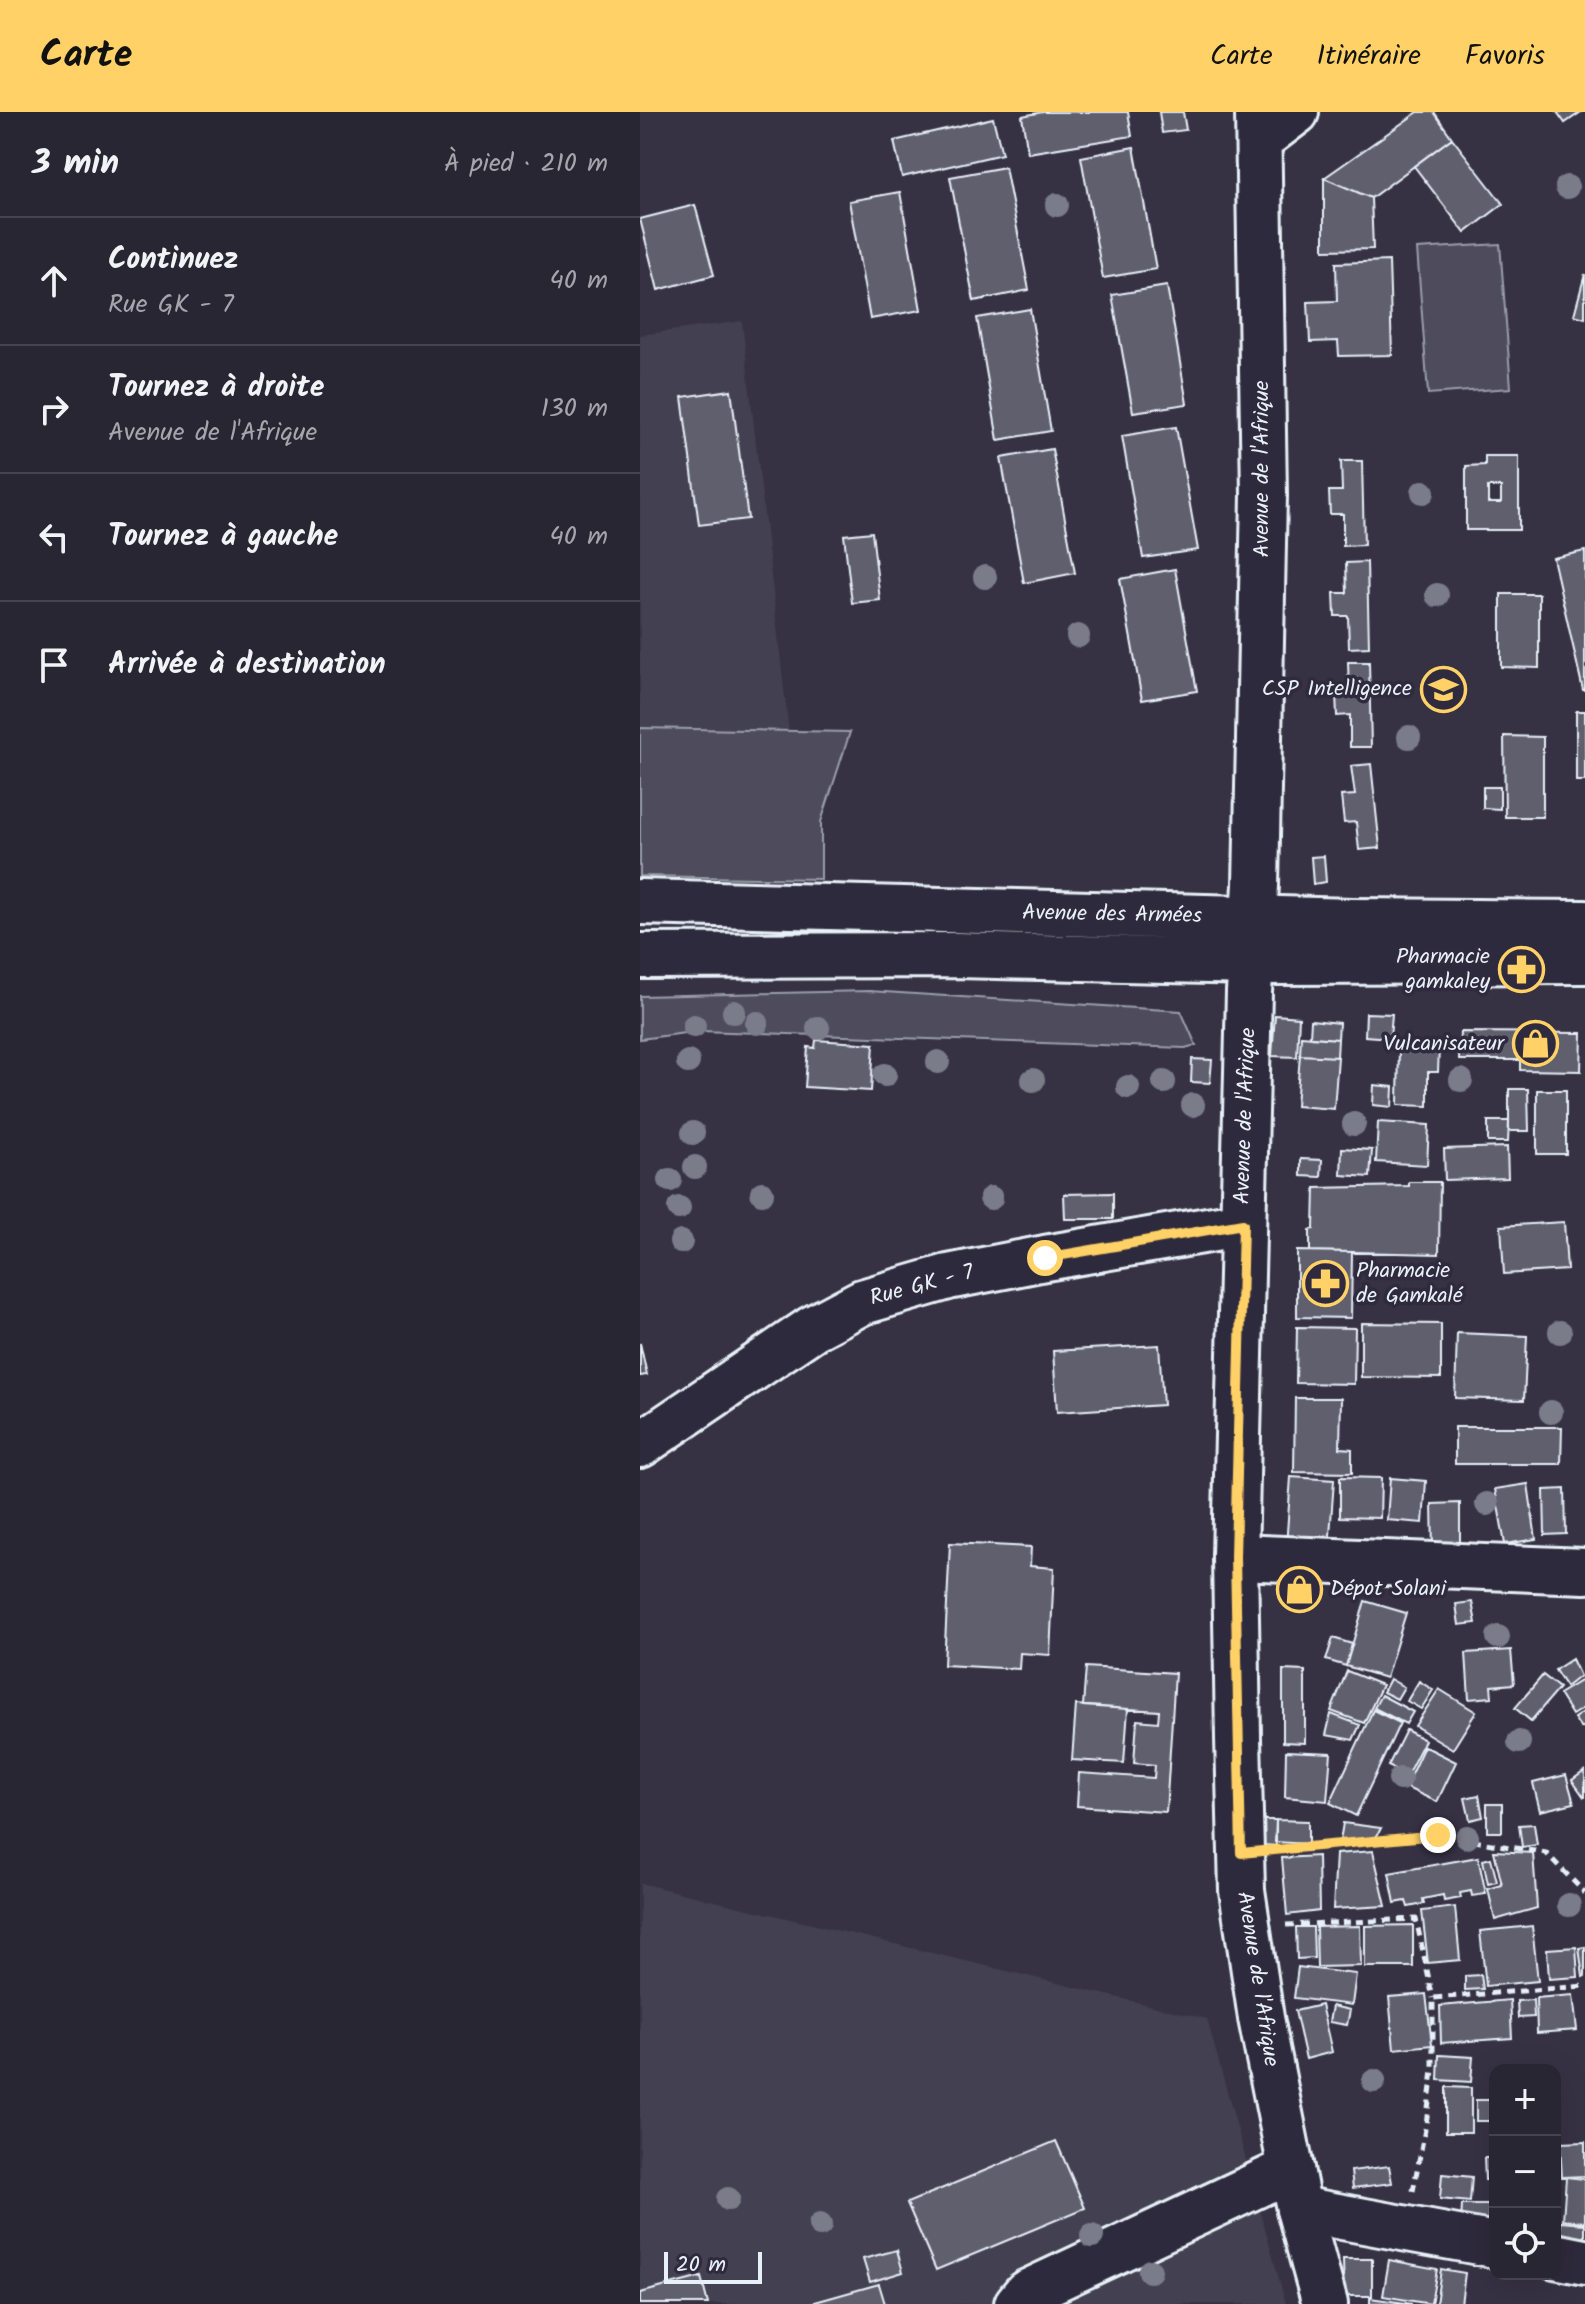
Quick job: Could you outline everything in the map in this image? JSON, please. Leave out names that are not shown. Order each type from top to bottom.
[{"type":"main road","points":[[1258,126],[1296,112]]},
{"type":"main road","name":"Avenue de l'Afrique","points":[[1258,126],[1264,495],[1235,1557],[1242,1890],[1261,2018],[1295,2189],[1325,2304]]},
{"type":"main road","name":"Avenue des Armées","points":[[640,902],[1585,923]]},
{"type":"main road","name":"Avenue des Armées","points":[[640,956],[957,955],[1252,962],[1585,961]]},
{"type":"main road","name":"Rue GK - 7","points":[[640,1445],[813,1328],[862,1302],[948,1277],[1243,1224]]},
{"type":"main road","points":[[1235,1557],[1585,1571]]},
{"type":"main road","points":[[1017,2304],[1026,2293],[1295,2189],[1405,2227],[1489,2244]]},
{"type":"main road","points":[[1561,2257],[1585,2262]]},
{"type":"path","points":[[1241,1853],[1438,1835],[1546,1853],[1585,1893]]},
{"type":"path","points":[[1248,1926],[1416,1919],[1433,1998],[1433,2071],[1426,2124],[1405,2227]]},
{"type":"path","points":[[1433,1998],[1585,1986]]},
{"type":"shaded area","points":[[1500,244],[1511,388],[1428,394],[1417,249]]},
{"type":"shaded area","points":[[742,321],[789,732],[640,728],[640,335]]},
{"type":"shaded area","points":[[640,728],[850,732],[821,822],[821,879],[640,876]]},
{"type":"shaded area","points":[[869,991],[1181,1011],[1196,1045],[1185,1048],[700,1031],[640,1039],[640,996]]},
{"type":"shaded area","points":[[640,1883],[1207,2019],[1286,2304],[640,2304]]},
{"type":"building","points":[[1043,112],[1128,112],[1132,136],[1028,153],[1022,116]]},
{"type":"building","points":[[1159,112],[1183,112],[1186,130],[1162,133]]},
{"type":"building","points":[[1418,112],[1434,112],[1452,138],[1371,198],[1324,178]]},
{"type":"building","points":[[1557,112],[1581,112],[1565,123]]},
{"type":"building","points":[[993,118],[1002,154],[902,177],[894,141]]},
{"type":"building","points":[[1452,138],[1503,204],[1465,233],[1414,166]]},
{"type":"building","points":[[1134,147],[1156,269],[1103,278],[1081,157]]},
{"type":"building","points":[[1005,167],[1029,290],[974,301],[950,177]]},
{"type":"building","points":[[1324,178],[1371,198],[1373,249],[1324,250]]},
{"type":"building","points":[[900,192],[921,310],[870,319],[849,201]]},
{"type":"building","points":[[695,205],[714,275],[658,290],[640,219]]},
{"type":"building","points":[[1389,261],[1392,355],[1339,356],[1338,341],[1310,342],[1308,302],[1337,301],[1336,263]]},
{"type":"building","points":[[1585,274],[1585,318],[1574,315]]},
{"type":"building","points":[[1167,286],[1187,404],[1133,412],[1112,295]]},
{"type":"building","points":[[1030,309],[1051,431],[998,440],[977,318]]},
{"type":"building","points":[[731,390],[748,519],[699,525],[682,397]]},
{"type":"building","points":[[1176,427],[1198,550],[1143,558],[1122,436]]},
{"type":"building","points":[[1052,449],[1075,573],[1024,583],[1001,458]]},
{"type":"building","points":[[1485,456],[1519,456],[1519,530],[1466,530],[1466,466],[1485,465]],"holes":[[[1488,487],[1501,487],[1501,503],[1488,503]]]},
{"type":"building","points":[[1341,461],[1362,461],[1364,545],[1343,546],[1343,514],[1330,514],[1329,491],[1342,491]]},
{"type":"building","points":[[872,532],[880,600],[852,603],[844,535]]},
{"type":"building","points":[[1585,551],[1585,690],[1583,690],[1553,558]]},
{"type":"building","points":[[1367,562],[1369,647],[1349,648],[1348,616],[1335,616],[1334,593],[1347,593],[1346,563]]},
{"type":"building","points":[[1175,569],[1197,691],[1142,700],[1120,579]]},
{"type":"building","points":[[1501,594],[1539,594],[1539,668],[1501,667]]},
{"type":"building","points":[[1348,662],[1369,662],[1371,747],[1350,747],[1350,715],[1337,716],[1336,693],[1349,692]]},
{"type":"building","points":[[1576,711],[1585,711],[1585,781],[1576,781]]},
{"type":"building","points":[[1504,736],[1543,737],[1543,817],[1505,817]]},
{"type":"building","points":[[1371,764],[1380,848],[1359,850],[1356,822],[1344,823],[1341,796],[1355,795],[1351,766]]},
{"type":"building","points":[[1483,787],[1500,787],[1500,809],[1483,808]]},
{"type":"building","points":[[1324,856],[1326,882],[1313,884],[1311,857]]},
{"type":"building","points":[[1366,1013],[1392,1014],[1390,1038],[1365,1036]]},
{"type":"building","points":[[1275,1015],[1299,1017],[1297,1057],[1272,1056]]},
{"type":"building","points":[[1311,1020],[1339,1023],[1338,1039],[1310,1037]]},
{"type":"building","points":[[1460,1032],[1582,1033],[1581,1071],[1520,1070],[1520,1060],[1459,1060]]},
{"type":"building","points":[[1301,1036],[1338,1039],[1337,1057],[1300,1055]]},
{"type":"building","points":[[816,1040],[874,1044],[871,1091],[805,1087],[808,1047],[815,1048]]},
{"type":"building","points":[[1399,1046],[1439,1047],[1438,1072],[1428,1072],[1428,1106],[1398,1105]]},
{"type":"building","points":[[1300,1055],[1338,1057],[1334,1109],[1296,1106]]},
{"type":"building","points":[[1192,1059],[1212,1060],[1210,1083],[1191,1082]]},
{"type":"building","points":[[1374,1085],[1393,1087],[1392,1107],[1373,1105]]},
{"type":"building","points":[[1509,1089],[1528,1089],[1529,1131],[1509,1131]]},
{"type":"building","points":[[1537,1090],[1566,1090],[1566,1154],[1537,1154]]},
{"type":"building","points":[[1488,1121],[1509,1121],[1508,1142],[1488,1142]]},
{"type":"building","points":[[1378,1122],[1429,1125],[1427,1165],[1376,1162]]},
{"type":"building","points":[[1507,1147],[1508,1178],[1445,1180],[1444,1149]]},
{"type":"building","points":[[1342,1148],[1372,1150],[1370,1177],[1341,1175]]},
{"type":"building","points":[[1301,1159],[1322,1160],[1321,1177],[1301,1176]]},
{"type":"building","points":[[1409,1182],[1440,1182],[1439,1254],[1310,1251],[1315,1188],[1409,1186]]},
{"type":"building","points":[[1113,1193],[1113,1219],[1065,1219],[1064,1194]]},
{"type":"building","points":[[1564,1222],[1567,1270],[1504,1274],[1501,1226]]},
{"type":"building","points":[[1297,1251],[1352,1252],[1351,1318],[1297,1317]]},
{"type":"building","points":[[1361,1323],[1441,1324],[1441,1378],[1361,1377]]},
{"type":"building","points":[[1297,1327],[1355,1328],[1354,1384],[1296,1383]]},
{"type":"building","points":[[1457,1333],[1527,1336],[1524,1400],[1455,1398]]},
{"type":"building","points":[[640,1343],[647,1375],[640,1376]]},
{"type":"building","points":[[1159,1345],[1163,1405],[1057,1412],[1053,1351]]},
{"type":"building","points":[[1295,1398],[1341,1398],[1340,1448],[1352,1449],[1352,1473],[1294,1472]]},
{"type":"building","points":[[1455,1427],[1562,1427],[1561,1464],[1455,1464]]},
{"type":"building","points":[[1291,1477],[1334,1480],[1329,1549],[1286,1546]]},
{"type":"building","points":[[1340,1477],[1381,1478],[1380,1518],[1340,1517]]},
{"type":"building","points":[[1390,1478],[1426,1481],[1423,1523],[1387,1520]]},
{"type":"building","points":[[1528,1484],[1536,1539],[1505,1544],[1495,1489]]},
{"type":"building","points":[[1565,1489],[1566,1534],[1545,1535],[1544,1490]]},
{"type":"building","points":[[1460,1503],[1460,1549],[1433,1549],[1432,1504]]},
{"type":"building","points":[[950,1543],[1031,1547],[1030,1566],[1054,1568],[1050,1655],[1020,1653],[1019,1669],[944,1665]]},
{"type":"building","points":[[1289,1581],[1308,1581],[1309,1598],[1290,1599]]},
{"type":"building","points":[[1365,1601],[1406,1613],[1386,1678],[1346,1666]]},
{"type":"building","points":[[1472,1602],[1476,1623],[1459,1625],[1456,1604]]},
{"type":"building","points":[[1333,1638],[1352,1644],[1346,1666],[1326,1660]]},
{"type":"building","points":[[1511,1650],[1514,1684],[1491,1686],[1492,1697],[1469,1699],[1466,1653]]},
{"type":"building","points":[[1572,1659],[1580,1676],[1566,1687],[1555,1670]]},
{"type":"building","points":[[1086,1667],[1175,1673],[1166,1812],[1077,1806],[1079,1773],[1154,1778],[1155,1765],[1134,1763],[1137,1720],[1158,1722],[1159,1711],[1083,1706]]},
{"type":"building","points":[[1283,1670],[1305,1671],[1305,1743],[1283,1742]]},
{"type":"building","points":[[1347,1671],[1382,1685],[1364,1723],[1331,1711]]},
{"type":"building","points":[[1543,1675],[1559,1688],[1531,1721],[1515,1708]]},
{"type":"building","points":[[1390,1679],[1404,1687],[1397,1699],[1383,1692]]},
{"type":"building","points":[[1582,1680],[1585,1685],[1585,1707],[1572,1715],[1559,1694]]},
{"type":"building","points":[[1419,1681],[1433,1690],[1421,1709],[1407,1701]]},
{"type":"building","points":[[1439,1689],[1476,1712],[1453,1749],[1415,1726]]},
{"type":"building","points":[[1381,1695],[1413,1712],[1406,1724],[1374,1708]]},
{"type":"building","points":[[1076,1705],[1128,1709],[1124,1763],[1072,1760]]},
{"type":"building","points":[[1373,1710],[1400,1723],[1356,1816],[1330,1803]]},
{"type":"building","points":[[1585,1711],[1585,1726],[1581,1728],[1574,1718]]},
{"type":"building","points":[[1331,1714],[1360,1725],[1353,1740],[1326,1735]]},
{"type":"building","points":[[1406,1730],[1425,1740],[1407,1775],[1388,1766]]},
{"type":"building","points":[[1424,1746],[1456,1762],[1437,1802],[1405,1787]]},
{"type":"building","points":[[1286,1751],[1331,1753],[1327,1801],[1285,1797]]},
{"type":"building","points":[[1585,1771],[1585,1797],[1584,1797],[1572,1780]]},
{"type":"building","points":[[1566,1775],[1574,1803],[1540,1811],[1533,1783]]},
{"type":"building","points":[[1479,1795],[1483,1817],[1470,1820],[1465,1798]]},
{"type":"building","points":[[1487,1804],[1502,1804],[1502,1832],[1487,1832]]},
{"type":"building","points":[[1262,1820],[1276,1820],[1276,1846],[1262,1845]]},
{"type":"building","points":[[1276,1820],[1308,1821],[1308,1844],[1275,1842]]},
{"type":"building","points":[[1343,1823],[1381,1828],[1374,1842],[1340,1841]]},
{"type":"building","points":[[1534,1824],[1537,1845],[1522,1847],[1519,1825]]},
{"type":"building","points":[[1373,1851],[1386,1906],[1333,1909],[1336,1854]]},
{"type":"building","points":[[1494,1851],[1533,1853],[1537,1908],[1495,1920],[1488,1889],[1502,1885]]},
{"type":"building","points":[[1318,1856],[1319,1911],[1287,1915],[1282,1858]]},
{"type":"building","points":[[1478,1857],[1486,1894],[1472,1896],[1471,1891],[1460,1893],[1461,1898],[1444,1901],[1443,1895],[1423,1899],[1424,1904],[1408,1907],[1406,1901],[1395,1903],[1389,1873]]},
{"type":"building","points":[[1491,1858],[1497,1882],[1488,1884],[1483,1860]]},
{"type":"building","points":[[1455,1907],[1460,1960],[1428,1963],[1422,1911]]},
{"type":"building","points":[[1413,1925],[1413,1967],[1365,1967],[1365,1926]]},
{"type":"building","points":[[1360,1926],[1361,1966],[1317,1967],[1316,1927]]},
{"type":"building","points":[[1532,1926],[1538,1981],[1486,1986],[1480,1931]]},
{"type":"building","points":[[1296,1927],[1313,1927],[1314,1958],[1297,1959]]},
{"type":"building","points":[[1576,1947],[1578,1977],[1549,1979],[1547,1949]]},
{"type":"building","points":[[1585,1947],[1585,1976],[1583,1977],[1579,1948]]},
{"type":"building","points":[[1298,1967],[1356,1974],[1352,2005],[1294,1998]]},
{"type":"building","points":[[1481,1975],[1483,1989],[1465,1990],[1465,1976]]},
{"type":"building","points":[[1426,1994],[1432,2045],[1394,2049],[1389,1997]]},
{"type":"building","points":[[1573,1995],[1577,2030],[1537,2033],[1536,1998]]},
{"type":"building","points":[[1510,2000],[1512,2038],[1441,2043],[1440,2006]]},
{"type":"building","points":[[1533,2000],[1534,2017],[1518,2018],[1517,2001]]},
{"type":"building","points":[[1321,2005],[1332,2052],[1306,2059],[1295,2011]]},
{"type":"building","points":[[1332,2006],[1350,2010],[1347,2025],[1329,2022]]},
{"type":"building","points":[[1439,2055],[1473,2057],[1471,2082],[1438,2080]]},
{"type":"building","points":[[1446,2087],[1471,2088],[1471,2132],[1446,2132]]},
{"type":"building","points":[[1476,2100],[1489,2100],[1489,2121],[1476,2121]]},
{"type":"building","points":[[1056,2141],[1085,2208],[936,2270],[907,2203]]},
{"type":"building","points":[[1585,2142],[1585,2176],[1562,2177],[1561,2143]]},
{"type":"building","points":[[1484,2158],[1489,2158],[1489,2180],[1485,2180]]},
{"type":"building","points":[[1389,2166],[1392,2183],[1353,2188],[1351,2171]]},
{"type":"building","points":[[1442,2174],[1472,2177],[1470,2202],[1440,2199]]},
{"type":"building","points":[[1566,2177],[1585,2179],[1585,2222],[1563,2220]]},
{"type":"building","points":[[1462,2205],[1489,2205],[1488,2224],[1461,2223]]},
{"type":"building","points":[[1561,2222],[1585,2224],[1585,2247],[1561,2245]]},
{"type":"building","points":[[897,2250],[903,2272],[870,2282],[863,2259]]},
{"type":"building","points":[[1343,2259],[1372,2259],[1372,2296],[1344,2296]]},
{"type":"building","points":[[1389,2260],[1437,2269],[1431,2304],[1383,2296]]},
{"type":"building","points":[[1441,2269],[1465,2273],[1461,2304],[1436,2304]]},
{"type":"building","points":[[701,2277],[708,2304],[640,2304],[640,2293]]},
{"type":"building","points":[[879,2284],[885,2304],[808,2304]]},
{"type":"building","points":[[1370,2298],[1412,2304],[1370,2304]]},
{"type":"place","name":"CSP Intelligence","points":[[1443,689]]},
{"type":"place","name":"Pharmacie gamkaley","points":[[1521,970]]},
{"type":"place","name":"Vulcanisateur","points":[[1535,1044]]},
{"type":"place","name":"Pharmacie de Gamkalé","points":[[1325,1284]]},
{"type":"place","name":"Dépot Solani","points":[[1299,1589]]},
{"type":"route","points":[[1045,1258],[1243,1224],[1235,1557],[1241,1853],[1438,1835]]}]
